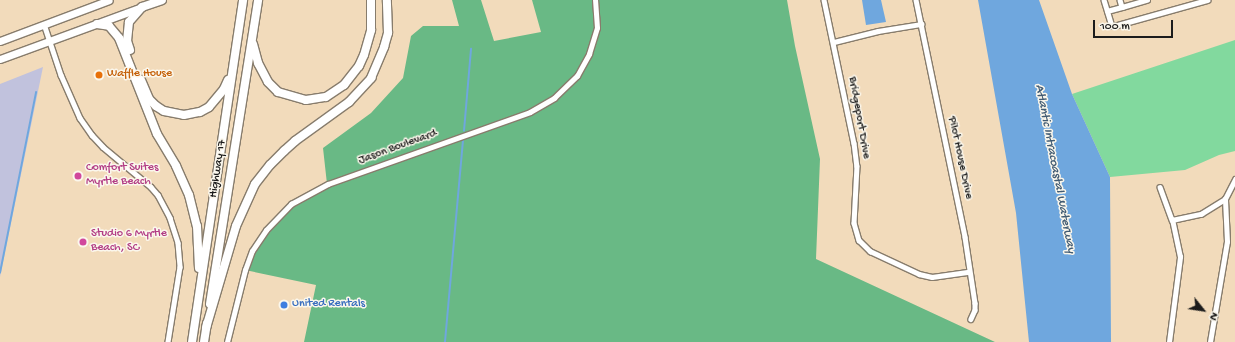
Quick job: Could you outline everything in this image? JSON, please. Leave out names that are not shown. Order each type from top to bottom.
[{"type":"highway","points":[[162,0],[142,7],[128,26],[127,41],[149,99],[164,112],[184,115],[200,112],[217,98],[224,89],[232,72]]},
{"type":"highway","name":"Highway 17","points":[[192,342],[244,0]]},
{"type":"highway","points":[[252,42],[258,63],[268,82],[278,92],[306,100],[326,97],[344,85],[359,66],[364,55],[371,30],[371,0]]},
{"type":"highway","points":[[206,328],[236,226],[255,184],[270,165],[284,151],[295,141],[349,102],[371,78],[384,47],[388,33],[388,0]]},
{"type":"highway","name":"Highway 17","points":[[204,342],[258,3]]},
{"type":"highway","points":[[97,24],[108,26],[120,38],[157,134],[176,166],[189,195],[197,226],[200,289]]},
{"type":"main road","points":[[2,41],[109,0]]},
{"type":"main road","points":[[0,59],[142,7]]},
{"type":"street","name":"Jason Boulevard","points":[[227,342],[245,270],[252,251],[266,230],[291,204],[328,184],[530,112],[554,98],[577,76],[589,54],[596,28],[595,0]]},
{"type":"street","name":"Bridgeport Drive","points":[[824,0],[834,42],[857,166],[854,223],[859,240],[870,252],[919,274],[932,277],[969,272]]},
{"type":"street","name":"Pilot House Drive","points":[[916,0],[965,237],[969,272],[975,303],[975,310],[971,319]]},
{"type":"street","points":[[1104,0],[1112,26],[1207,0]]},
{"type":"street","points":[[1120,0],[1122,7]]},
{"type":"street","points":[[1107,11],[1147,0]]},
{"type":"street","points":[[1186,0],[1188,5]]},
{"type":"street","points":[[44,24],[70,98],[92,135],[151,187],[158,195],[170,218],[178,243],[180,267],[168,342]]},
{"type":"street","points":[[834,42],[878,31],[921,24]]},
{"type":"street","points":[[1172,220],[1200,214],[1225,198],[1235,179]]},
{"type":"street","points":[[1160,187],[1172,220],[1180,257],[1169,342]]},
{"type":"street","points":[[1210,342],[1227,242],[1225,198]]},
{"type":"shaded area","points":[[43,67],[0,277],[0,84]]},
{"type":"green space","points":[[452,0],[481,0],[494,41],[541,32],[532,0],[787,0],[795,46],[820,159],[816,259],[995,342],[304,342],[316,285],[245,270],[252,251],[266,230],[291,204],[327,184],[323,148],[371,113],[403,78],[411,36],[423,26],[459,26]]},
{"type":"green space","points":[[1235,40],[1235,151],[1219,155],[1185,170],[1110,177],[1072,94]]},
{"type":"water","points":[[862,0],[881,0],[886,22],[866,25]]},
{"type":"water","name":"Atlantic Intracoastal Waterway","points":[[978,0],[1039,0],[1072,94],[1110,177],[1111,342],[1029,342],[1016,213]]},
{"type":"waterway","points":[[464,131],[471,49]]},
{"type":"waterway","points":[[0,273],[36,93]]},
{"type":"waterway","points":[[445,342],[463,140]]},
{"type":"place","name":"Waffle House","points":[[99,75]]},
{"type":"place","name":"Comfort Suites Myrtle Beach","points":[[78,176]]},
{"type":"place","name":"Studio 6 Myrtle Beach, SC","points":[[83,242]]},
{"type":"place","name":"United Rentals","points":[[284,305]]}]
